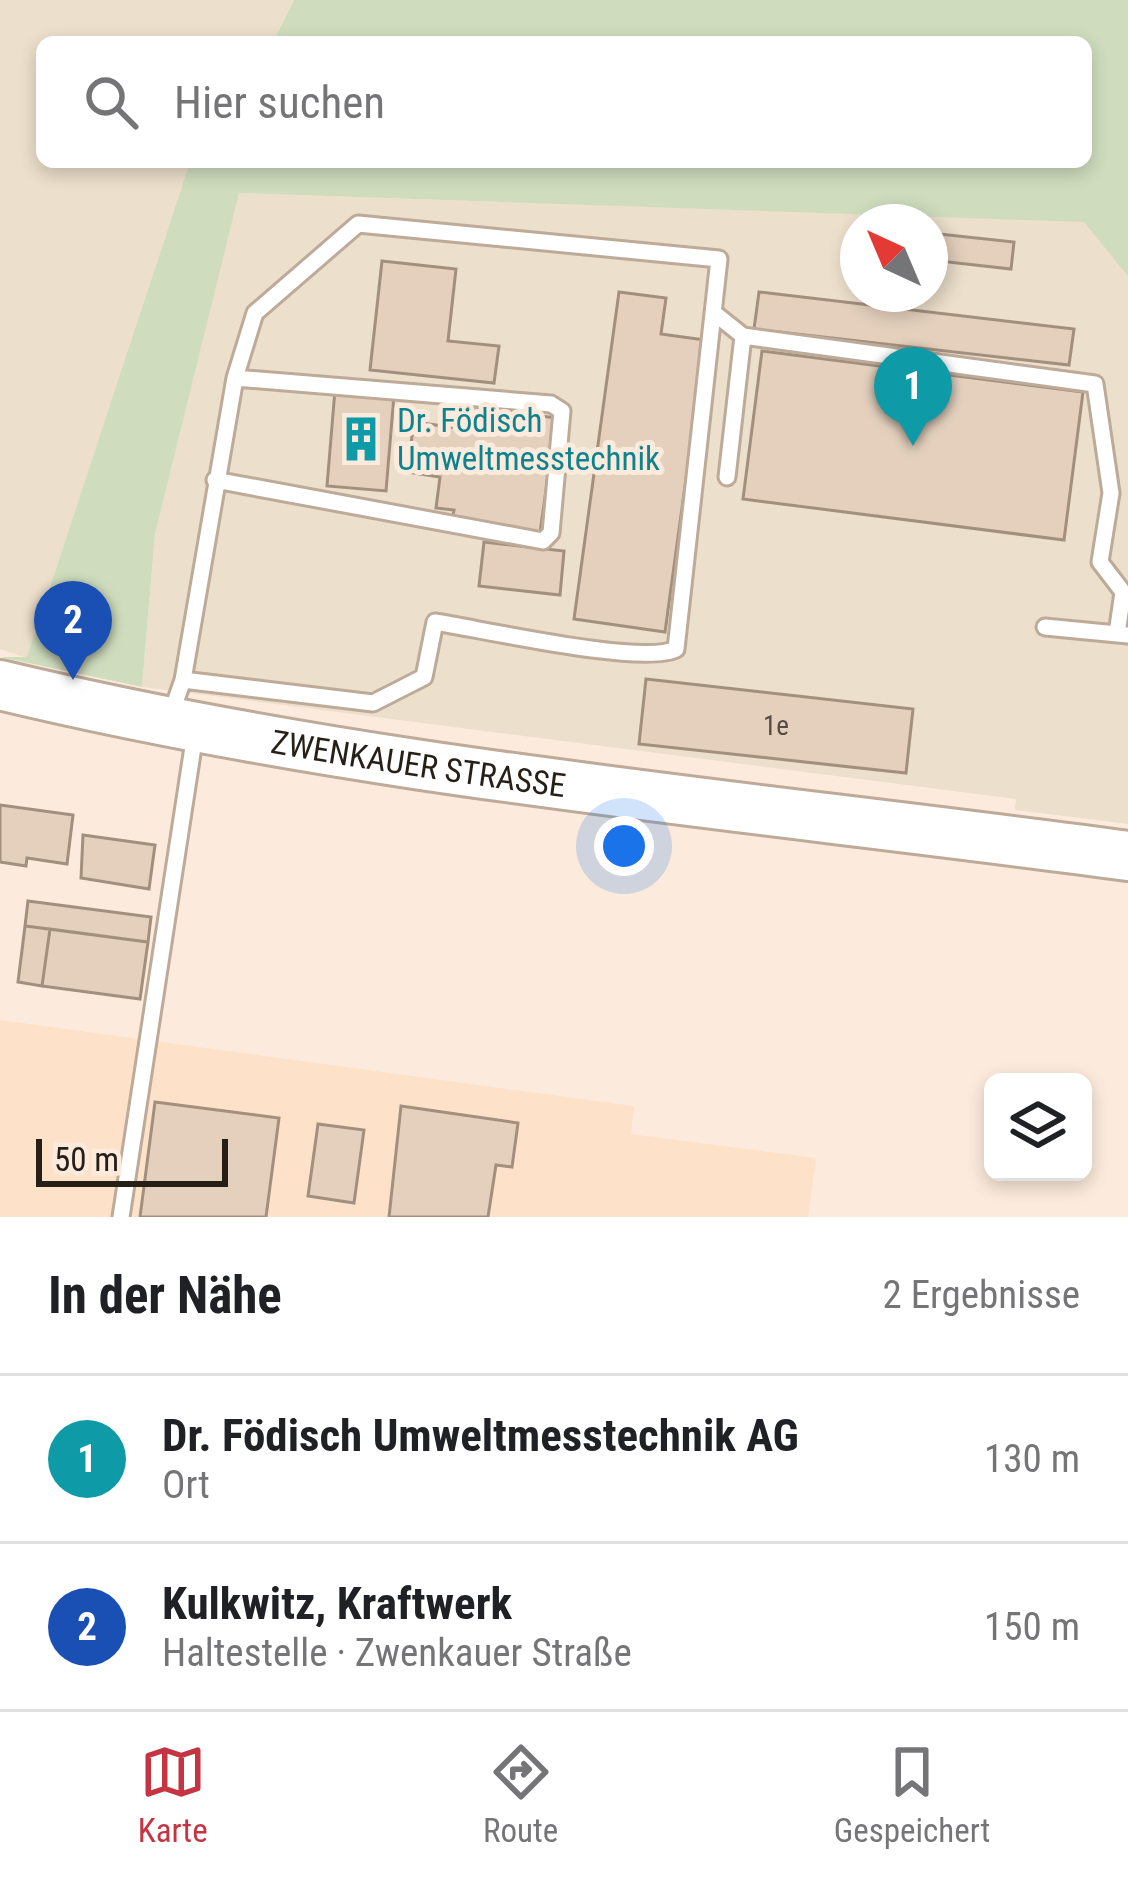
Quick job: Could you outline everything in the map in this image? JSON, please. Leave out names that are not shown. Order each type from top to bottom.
[{"type":"main road","name":"ZWENKAUER STRASSE","points":[[0,685],[182,711],[488,775],[1128,856]]},
{"type":"lane","points":[[121,1217],[182,711],[215,480],[235,378],[255,313],[358,224],[719,259],[676,649],[663,656],[625,652],[435,622],[424,677],[373,703],[182,711]]},
{"type":"lane","points":[[713,312],[743,336],[1095,384],[1112,493],[1100,562],[1123,592],[1122,634],[1045,627]]},
{"type":"lane","points":[[727,477],[743,336]]},
{"type":"lane","points":[[215,480],[274,494],[366,504],[445,526],[543,541],[551,533],[562,411],[551,404],[235,378]]},
{"type":"shaded area","points":[[0,0],[294,0],[276,36],[36,36],[36,168],[188,168],[27,658],[0,649]]},
{"type":"shaded area","points":[[238,193],[840,213],[840,312],[948,312],[948,217],[1128,223],[1128,824],[1015,810],[1016,799],[142,687],[155,534]]},
{"type":"shaded area","points":[[0,1020],[634,1106],[631,1134],[816,1158],[808,1217],[0,1217]]},
{"type":"green space","points":[[294,0],[1128,0],[1128,276],[1084,222],[948,217],[948,204],[840,204],[840,214],[239,193],[155,534],[142,687],[0,657],[27,657],[188,168],[1092,168],[1092,36],[276,36]]},
{"type":"building","points":[[948,235],[1014,242],[1011,269],[948,262]]},
{"type":"building","points":[[382,261],[456,269],[448,341],[499,346],[494,383],[370,370]]},
{"type":"building","points":[[619,292],[666,298],[661,334],[705,340],[665,632],[574,619]]},
{"type":"building","points":[[759,292],[840,302],[840,312],[929,312],[1074,329],[1069,365],[754,329]]},
{"type":"building","points":[[762,351],[1083,392],[1064,540],[743,499]]},
{"type":"building","name":"Dr. Födisch Umweltmesstechnik","points":[[335,390],[394,395],[386,491],[327,486]]},
{"type":"building","points":[[468,406],[556,418],[540,533],[452,521],[454,510],[436,508],[440,477],[407,472],[414,422],[465,429]]},
{"type":"building","points":[[484,542],[564,551],[560,595],[479,586]]},
{"type":"building","points":[[646,679],[913,709],[906,773],[639,744]]},
{"type":"building","points":[[0,805],[73,815],[67,864],[27,858],[26,866],[0,862]]},
{"type":"building","points":[[83,835],[155,845],[149,889],[81,878]]},
{"type":"building","points":[[28,901],[151,917],[148,942],[25,926]]},
{"type":"building","points":[[25,926],[50,929],[42,986],[18,982]]},
{"type":"building","points":[[50,929],[148,942],[140,999],[42,986]]},
{"type":"building","points":[[155,1102],[279,1118],[266,1217],[140,1217]]},
{"type":"building","points":[[401,1106],[518,1123],[512,1167],[496,1165],[488,1217],[389,1217]]},
{"type":"building","points":[[318,1124],[364,1130],[354,1203],[308,1196]]},
{"type":"place","name":"Dr. Födisch Umweltmesstechnik","points":[[361,439]]},
{"type":"place","name":"Dr. Födisch Umweltmesstechnik AG","points":[[913,446]]},
{"type":"place","name":"Kulkwitz, Kraftwerk","points":[[73,680]]}]
